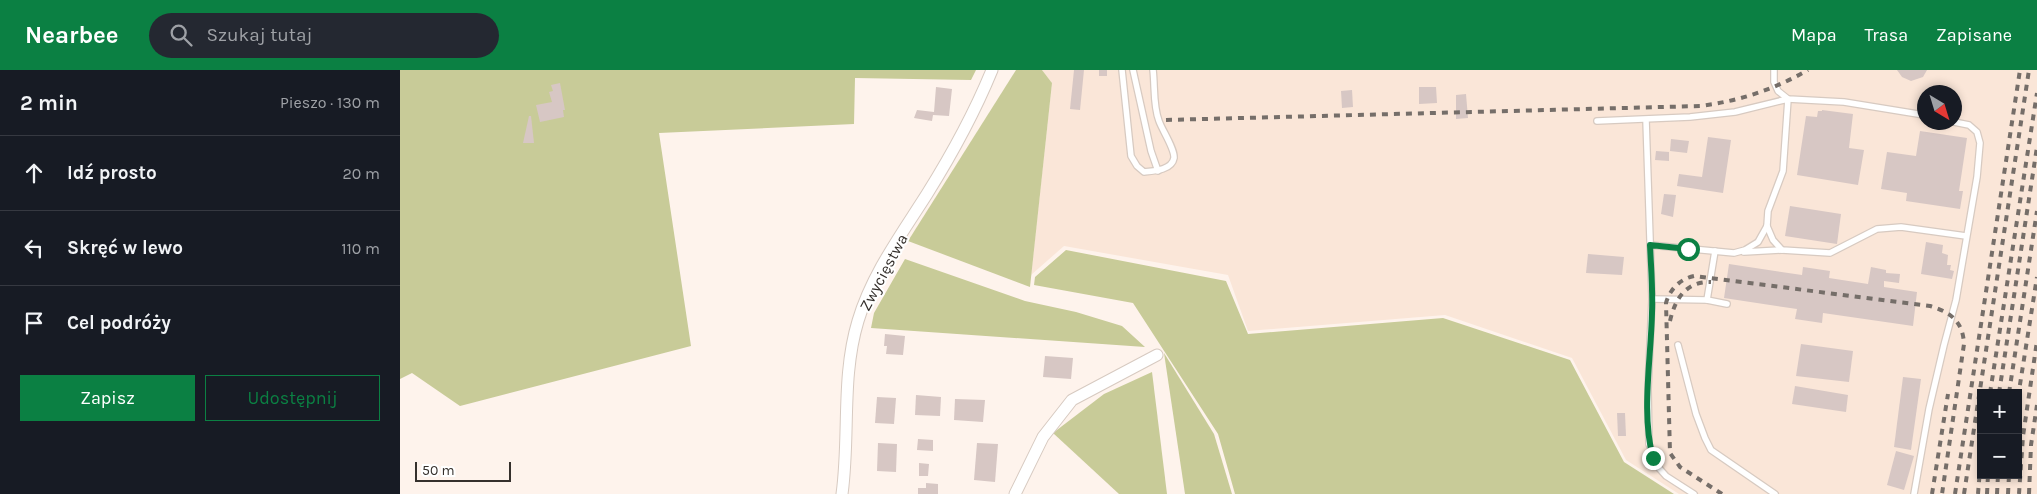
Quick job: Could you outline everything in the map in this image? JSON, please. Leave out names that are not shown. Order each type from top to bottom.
[{"type":"street","name":"Zwycięstwa","points":[[842,494],[846,459],[847,393],[850,359],[864,303],[881,268],[966,128],[992,70]]},
{"type":"street","points":[[1015,494],[1043,437],[1072,400],[1157,355]]},
{"type":"lane","points":[[1122,70],[1131,156],[1137,166],[1144,172],[1158,171],[1170,165],[1174,158],[1173,151],[1158,119],[1153,70]]},
{"type":"lane","points":[[1133,70],[1151,151],[1158,171]]},
{"type":"lane","points":[[1774,70],[1774,82],[1778,91],[1788,99]]},
{"type":"lane","points":[[1734,253],[1745,250],[1758,242],[1767,226],[1768,211],[1783,170],[1788,99]]},
{"type":"lane","points":[[1597,121],[1646,120],[1735,112],[1788,99],[1844,102],[1917,113]]},
{"type":"lane","points":[[1646,120],[1652,299],[1648,389],[1649,444],[1658,467],[1677,484],[1694,494]]},
{"type":"lane","points":[[1914,494],[1929,409],[1956,300],[1977,177],[1980,143],[1977,132],[1969,125],[1962,124]]},
{"type":"lane","points":[[1767,226],[1773,240],[1782,250]]},
{"type":"lane","points":[[1650,245],[1734,253],[1782,250],[1830,253],[1877,229],[1901,227],[1966,236]]},
{"type":"lane","points":[[1707,300],[1715,251]]},
{"type":"lane","points":[[1652,299],[1707,300],[1727,304]]},
{"type":"lane","points":[[1678,346],[1696,414],[1705,438],[1712,450],[1775,494]]},
{"type":"shaded area","points":[[1042,70],[2037,70],[2037,494],[1679,494],[1626,460],[1572,358],[1445,315],[1248,331],[1228,275],[1064,246],[1031,275],[1052,83]]},
{"type":"green space","points":[[400,70],[976,70],[971,80],[855,78],[854,124],[659,133],[691,346],[460,406],[412,373],[400,379]]},
{"type":"green space","points":[[1016,70],[1042,70],[1052,83],[1030,287],[908,241]]},
{"type":"green space","points":[[1066,250],[1226,281],[1248,334],[1443,318],[1570,360],[1624,462],[1674,494],[1235,494],[1218,434],[1133,303],[1034,285],[1035,277]]},
{"type":"green space","points":[[905,259],[1025,301],[1076,312],[1122,326],[1145,347],[871,328],[874,313]]},
{"type":"green space","points":[[1164,353],[1214,434],[1232,494],[1185,494]]},
{"type":"green space","points":[[1152,372],[1167,494],[1119,494],[1053,433],[1104,394]]},
{"type":"building","points":[[1074,70],[1084,70],[1080,110],[1070,109]]},
{"type":"building","points":[[1099,70],[1107,70],[1107,76],[1099,76]]},
{"type":"building","points":[[1897,70],[1927,70],[1923,77],[1911,81],[1902,77]]},
{"type":"building","points":[[560,83],[565,110],[563,110],[564,117],[540,122],[536,105],[552,102],[549,92],[553,91],[551,85]]},
{"type":"building","points":[[936,87],[952,89],[949,116],[933,115],[932,121],[914,118],[917,110],[934,112]]},
{"type":"building","points":[[1419,87],[1436,87],[1437,103],[1419,104]]},
{"type":"building","points":[[1352,90],[1353,107],[1342,108],[1341,91]]},
{"type":"building","points":[[1466,94],[1468,118],[1456,119],[1456,95]]},
{"type":"building","points":[[1818,111],[1853,114],[1849,148],[1864,150],[1858,185],[1797,175],[1806,116],[1817,117]]},
{"type":"building","points":[[529,116],[531,116],[534,143],[523,143]]},
{"type":"building","points":[[1920,131],[1967,138],[1959,191],[1963,191],[1960,209],[1906,201],[1907,193],[1881,189],[1887,152],[1916,156]]},
{"type":"building","points":[[1708,137],[1731,140],[1723,193],[1677,186],[1679,174],[1702,177]]},
{"type":"building","points":[[1671,139],[1689,141],[1687,153],[1670,151]]},
{"type":"building","points":[[1656,151],[1669,152],[1669,161],[1655,160]]},
{"type":"building","points":[[1664,194],[1676,195],[1673,217],[1661,214]]},
{"type":"building","points":[[1790,206],[1841,214],[1837,244],[1785,236]]},
{"type":"building","points":[[1926,242],[1943,245],[1942,253],[1948,255],[1947,265],[1951,265],[1950,270],[1954,271],[1952,279],[1921,274]]},
{"type":"building","points":[[1588,254],[1624,257],[1622,275],[1586,273]]},
{"type":"building","points":[[1729,264],[1802,275],[1803,267],[1830,271],[1829,278],[1868,284],[1871,267],[1886,270],[1886,273],[1900,274],[1899,283],[1884,281],[1884,287],[1917,292],[1913,326],[1823,313],[1822,323],[1795,319],[1797,309],[1724,298]]},
{"type":"building","points":[[885,334],[905,336],[903,355],[886,354],[887,346],[884,346]]},
{"type":"building","points":[[1801,344],[1853,351],[1849,382],[1796,376]]},
{"type":"building","points":[[1045,356],[1073,358],[1071,379],[1043,377]]},
{"type":"building","points":[[1903,377],[1921,379],[1911,450],[1894,447]]},
{"type":"building","points":[[1795,386],[1848,395],[1846,412],[1792,404]]},
{"type":"building","points":[[916,395],[941,397],[940,416],[915,415]]},
{"type":"building","points":[[877,397],[896,398],[894,424],[875,423]]},
{"type":"building","points":[[955,399],[985,400],[983,422],[954,420]]},
{"type":"building","points":[[1617,413],[1625,413],[1626,436],[1618,436]]},
{"type":"building","points":[[918,439],[933,440],[933,451],[917,450]]},
{"type":"building","points":[[878,443],[897,444],[896,472],[877,471]]},
{"type":"building","points":[[977,443],[998,444],[995,482],[974,480]]},
{"type":"building","points":[[1896,451],[1914,456],[1904,490],[1887,485]]},
{"type":"building","points":[[919,463],[929,464],[928,476],[919,476]]},
{"type":"building","points":[[926,483],[938,484],[938,494],[918,494],[918,488],[926,488]]},
{"type":"railway","points":[[1166,120],[1700,106],[1756,94],[1808,70]]},
{"type":"railway","points":[[1955,494],[2020,70]]},
{"type":"railway","points":[[1964,494],[2029,70]]},
{"type":"railway","points":[[1991,389],[2037,93]]},
{"type":"railway","points":[[2000,389],[2037,147]]},
{"type":"railway","points":[[2010,389],[2037,211]]},
{"type":"railway","points":[[1722,494],[1680,467],[1670,453],[1666,303],[1676,285],[1694,276],[1930,306],[1944,311],[1955,319],[1961,330],[1964,344],[1942,494]]},
{"type":"railway","points":[[2019,389],[2037,277]]},
{"type":"railway","points":[[1670,321],[1675,305],[1688,288],[1702,282],[1711,282]]},
{"type":"railway","points":[[2019,494],[2023,436],[2037,341]]},
{"type":"railway","points":[[1932,494],[1948,394]]},
{"type":"railway","points":[[2029,494],[2031,445],[2037,405]]},
{"type":"railway","points":[[1978,494],[1979,479]]},
{"type":"railway","points":[[1987,494],[1988,479]]},
{"type":"railway","points":[[1997,494],[1998,479]]},
{"type":"railway","points":[[2008,494],[2009,479]]},
{"type":"route","points":[[1653,458],[1649,444],[1648,389],[1652,316],[1650,245],[1688,249]]}]
